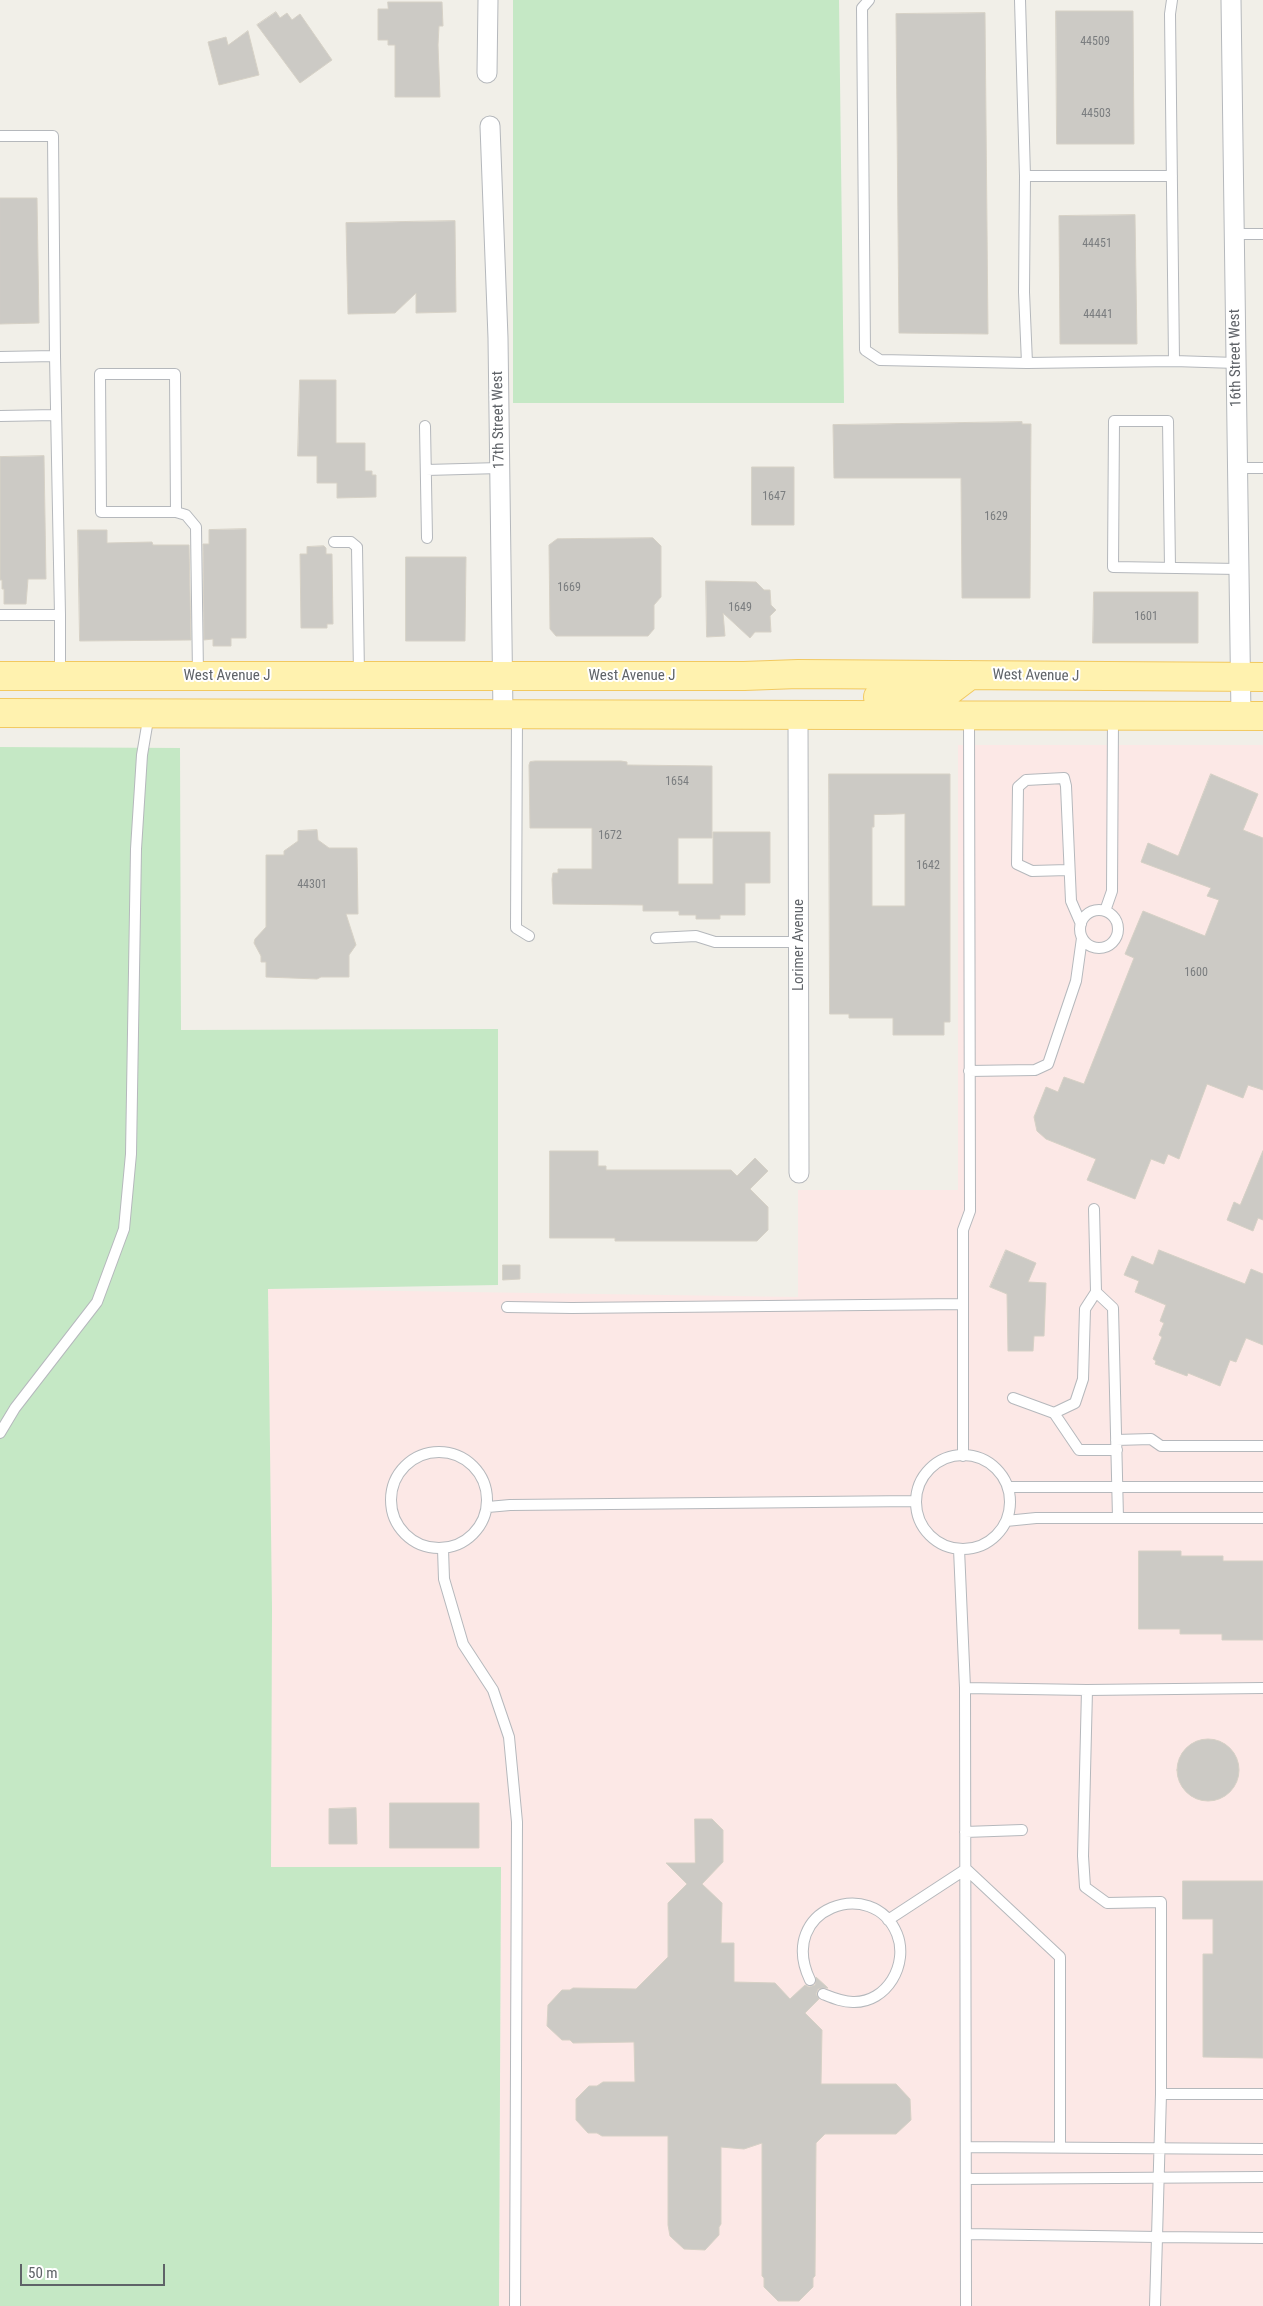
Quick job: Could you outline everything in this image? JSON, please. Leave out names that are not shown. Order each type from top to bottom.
[{"type":"main road","name":"West Avenue J","points":[[0,676],[798,674],[1252,677]]},
{"type":"main road","points":[[656,715],[690,698],[775,698],[798,674]]},
{"type":"main road","points":[[798,716],[821,697],[941,697],[970,675]]},
{"type":"main road","points":[[0,698],[11,698],[31,676]]},
{"type":"main road","points":[[0,713],[1252,716]]},
{"type":"street","points":[[488,0],[488,73]]},
{"type":"street","name":"16th Street West","points":[[1230,0],[1239,569],[1252,677],[1252,716]]},
{"type":"street","name":"17th Street West","points":[[490,126],[498,338],[502,676],[510,715]]},
{"type":"street","name":"Lorimer Avenue","points":[[798,716],[799,1174]]},
{"type":"lane","points":[[869,0],[862,8],[865,350],[880,360],[1027,363],[1174,361],[1236,363]]},
{"type":"lane","points":[[1020,0],[1025,176],[1024,292],[1027,363]]},
{"type":"lane","points":[[1172,0],[1170,14],[1174,361]]},
{"type":"lane","points":[[0,136],[53,136],[60,676]]},
{"type":"lane","points":[[1025,176],[1172,176]]},
{"type":"lane","points":[[1234,234],[1263,234]]},
{"type":"lane","points":[[0,357],[55,356]]},
{"type":"lane","points":[[176,512],[175,374],[100,374],[101,512],[176,512],[186,515],[196,527],[198,676]]},
{"type":"lane","points":[[0,416],[56,415]]},
{"type":"lane","points":[[1170,568],[1168,421],[1114,421],[1114,567],[1170,568],[1239,569]]},
{"type":"lane","points":[[425,426],[427,538]]},
{"type":"lane","points":[[426,470],[500,468]]},
{"type":"lane","points":[[1238,468],[1263,468]]},
{"type":"lane","points":[[334,542],[351,542],[358,547],[359,676]]},
{"type":"lane","points":[[0,615],[60,615]]},
{"type":"lane","points":[[0,1433],[15,1408],[97,1302],[124,1229],[132,1154],[136,849],[142,755],[149,714]]},
{"type":"lane","points":[[510,715],[516,928],[529,936]]},
{"type":"lane","points":[[964,1456],[964,1230],[970,1211],[969,716]]},
{"type":"lane","points":[[1105,911],[1112,891],[1114,717]]},
{"type":"lane","points":[[969,1071],[1035,1070],[1048,1064],[1076,981],[1082,938],[1081,924],[1071,901],[1068,870],[1066,786],[1064,778],[1026,780],[1018,787],[1017,864],[1032,871],[1068,870]]},
{"type":"lane","points":[[1081,924],[1088,914],[1099,910],[1111,914],[1118,924],[1118,930],[1113,942],[1103,948],[1090,946],[1082,938]]},
{"type":"lane","points":[[656,938],[696,936],[715,942],[799,942]]},
{"type":"lane","points":[[1054,1413],[1075,1403],[1083,1379],[1085,1309],[1096,1292],[1094,1209]]},
{"type":"lane","points":[[1096,1292],[1114,1308],[1118,1518]]},
{"type":"lane","points":[[507,1307],[963,1304]]},
{"type":"lane","points":[[1013,1398],[1054,1413],[1079,1450],[1151,1439],[1161,1446],[1263,1446]]},
{"type":"lane","points":[[437,1452],[460,1456],[471,1463],[482,1477],[488,1495],[488,1506],[480,1527],[473,1536],[464,1542],[443,1548],[431,1548],[410,1538],[395,1520],[392,1509],[392,1492],[398,1475],[405,1466],[419,1456],[437,1452]]},
{"type":"lane","points":[[948,1457],[980,1458],[997,1469],[1008,1488],[1010,1504],[1006,1521],[1000,1531],[982,1545],[959,1549],[942,1544],[928,1534],[916,1513],[917,1489],[929,1469],[948,1457]]},
{"type":"lane","points":[[1008,1488],[1263,1487]]},
{"type":"lane","points":[[488,1506],[916,1501]]},
{"type":"lane","points":[[1006,1521],[1036,1518],[1263,1518]]},
{"type":"lane","points":[[443,1548],[444,1579],[463,1644],[493,1690],[509,1736],[517,1822],[515,2306]]},
{"type":"lane","points":[[959,1549],[965,1688],[966,2306]]},
{"type":"lane","points":[[965,1688],[1087,1690],[1263,1688]]},
{"type":"lane","points":[[1087,1690],[1083,1856],[1085,1887],[1106,1903],[1162,1902],[1161,2094],[1156,2306]]},
{"type":"lane","points":[[965,1832],[1022,1830]]},
{"type":"lane","points":[[888,1920],[966,1869]]},
{"type":"lane","points":[[966,1869],[1060,1956],[1060,2148]]},
{"type":"lane","points":[[810,1980],[803,1965],[802,1949],[806,1933],[815,1919],[828,1909],[843,1904],[860,1904],[876,1910],[888,1920],[897,1933],[901,1949],[900,1965],[893,1979],[883,1991],[869,1999],[854,2002],[838,2000],[823,1994]]},
{"type":"lane","points":[[1161,2094],[1263,2094]]},
{"type":"lane","points":[[966,2146],[1263,2149]]},
{"type":"lane","points":[[967,2180],[1159,2176],[1263,2177]]},
{"type":"lane","points":[[966,2234],[1263,2238]]},
{"type":"shaded area","points":[[958,745],[1263,745],[1263,2306],[499,2306],[501,1867],[271,1867],[268,1289],[798,1297],[798,1190],[958,1190]]},
{"type":"green space","points":[[513,0],[839,0],[844,403],[513,403]]},
{"type":"green space","points":[[0,747],[180,748],[181,1030],[498,1029],[498,1285],[268,1289],[272,1609],[271,1867],[501,1867],[499,2306],[0,2306]]},
{"type":"building","points":[[388,2],[442,2],[443,26],[439,26],[438,45],[440,97],[395,97],[395,45],[388,45],[388,40],[378,40],[378,9],[388,9]]},
{"type":"building","points":[[1056,11],[1133,11],[1134,144],[1057,144]]},
{"type":"building","points":[[276,12],[280,18],[287,13],[292,20],[300,14],[332,60],[300,83],[257,25]]},
{"type":"building","points":[[985,13],[988,334],[899,333],[896,14]]},
{"type":"building","points":[[248,31],[259,75],[219,85],[208,42],[226,37],[228,45]]},
{"type":"building","points":[[0,198],[37,198],[39,323],[0,324]]},
{"type":"building","points":[[1135,215],[1137,344],[1060,344],[1059,216]]},
{"type":"building","points":[[455,221],[456,312],[416,313],[416,293],[395,313],[348,314],[346,223]]},
{"type":"building","points":[[300,380],[336,380],[336,443],[365,443],[365,471],[372,471],[372,475],[376,475],[376,497],[337,498],[337,483],[317,483],[317,456],[298,456]]},
{"type":"building","points":[[1022,422],[1022,424],[1031,424],[1030,598],[962,598],[961,478],[834,478],[833,425]]},
{"type":"building","points":[[44,456],[46,579],[28,579],[26,604],[4,604],[4,589],[2,589],[2,580],[0,580],[0,457]]},
{"type":"building","points":[[752,467],[794,467],[794,525],[752,525]]},
{"type":"building","points":[[246,529],[246,638],[231,638],[231,646],[213,646],[213,639],[204,640],[203,544],[209,544],[209,530]]},
{"type":"building","points":[[78,530],[107,530],[107,543],[152,542],[153,545],[189,545],[191,640],[80,641]]},
{"type":"building","points":[[653,538],[661,546],[661,597],[654,605],[654,629],[648,636],[556,636],[550,629],[549,545],[557,539]]},
{"type":"building","points":[[324,546],[326,554],[332,554],[333,624],[327,624],[327,628],[301,628],[300,554],[307,554],[307,547]]},
{"type":"building","points":[[406,557],[466,557],[465,641],[406,641]]},
{"type":"building","points":[[706,581],[756,582],[764,590],[770,590],[771,605],[776,610],[770,616],[771,632],[755,632],[750,638],[723,613],[725,636],[707,637]]},
{"type":"building","points":[[1094,592],[1198,592],[1198,643],[1093,643]]},
{"type":"building","points":[[621,761],[627,762],[627,765],[712,766],[712,838],[678,838],[678,884],[713,884],[713,832],[770,832],[770,883],[745,883],[745,915],[720,915],[720,919],[696,919],[696,915],[679,915],[679,911],[643,911],[643,905],[553,904],[553,873],[558,873],[558,869],[592,869],[592,828],[530,828],[529,765],[530,762]]},
{"type":"building","points":[[829,774],[950,774],[950,1022],[944,1022],[944,1035],[893,1035],[893,1018],[849,1018],[849,1014],[830,1014]],"holes":[[[905,814],[905,906],[872,906],[872,827],[874,827],[874,815]]]},
{"type":"building","points":[[1211,774],[1258,794],[1243,830],[1263,838],[1263,1090],[1248,1085],[1243,1098],[1207,1084],[1179,1159],[1168,1154],[1164,1164],[1151,1159],[1135,1199],[1087,1180],[1096,1159],[1046,1139],[1037,1131],[1034,1117],[1046,1087],[1058,1092],[1064,1077],[1084,1084],[1134,958],[1125,954],[1143,911],[1205,936],[1219,900],[1207,896],[1211,888],[1141,862],[1148,843],[1178,856]]},
{"type":"building","points":[[317,830],[318,840],[329,848],[357,848],[358,914],[346,914],[356,945],[349,955],[349,977],[321,977],[317,979],[266,977],[266,962],[261,962],[261,956],[254,943],[255,939],[266,927],[266,855],[284,855],[284,851],[298,841],[298,831]]},
{"type":"building","points":[[550,1151],[598,1151],[598,1166],[606,1166],[606,1170],[731,1170],[737,1176],[755,1158],[768,1171],[750,1189],[768,1207],[768,1230],[757,1241],[615,1241],[615,1238],[550,1238]]},
{"type":"building","points":[[1263,1151],[1263,1220],[1258,1218],[1253,1231],[1227,1220],[1234,1202],[1240,1205]]},
{"type":"building","points":[[1006,1250],[1036,1263],[1028,1282],[1046,1283],[1044,1336],[1034,1336],[1033,1351],[1008,1351],[1007,1294],[990,1287]]},
{"type":"building","points":[[1159,1250],[1245,1284],[1251,1269],[1263,1274],[1263,1345],[1246,1338],[1236,1362],[1230,1360],[1220,1386],[1188,1373],[1187,1376],[1155,1364],[1156,1361],[1153,1359],[1162,1337],[1159,1335],[1164,1323],[1160,1321],[1166,1305],[1135,1292],[1139,1281],[1124,1275],[1132,1256],[1153,1265]]},
{"type":"building","points":[[503,1265],[520,1265],[520,1279],[503,1280]]},
{"type":"building","points":[[1139,1551],[1181,1551],[1181,1556],[1223,1556],[1223,1561],[1263,1561],[1263,1640],[1222,1640],[1222,1634],[1180,1634],[1180,1629],[1139,1629]]},
{"type":"building","points":[[1208,1739],[1225,1744],[1230,1748],[1234,1753],[1239,1770],[1234,1787],[1230,1792],[1225,1796],[1208,1801],[1191,1796],[1186,1792],[1182,1787],[1177,1770],[1182,1753],[1186,1748],[1191,1744]]},
{"type":"building","points":[[390,1803],[479,1803],[479,1848],[390,1848]]},
{"type":"building","points":[[356,1808],[357,1844],[329,1844],[329,1809]]},
{"type":"building","points":[[695,1819],[712,1819],[723,1830],[723,1862],[702,1884],[722,1903],[721,1943],[734,1943],[734,1982],[775,1983],[790,1999],[805,1985],[809,1987],[815,1985],[816,1977],[828,1988],[818,1989],[816,1994],[819,1999],[805,2013],[822,2030],[821,2084],[896,2084],[910,2099],[911,2120],[896,2134],[825,2134],[816,2143],[815,2276],[813,2278],[813,2287],[799,2301],[778,2301],[764,2287],[764,2278],[762,2276],[762,2143],[744,2149],[721,2147],[721,2224],[719,2235],[705,2250],[684,2249],[670,2236],[668,2225],[668,2136],[602,2136],[597,2133],[588,2133],[576,2120],[576,2099],[589,2086],[597,2086],[603,2082],[635,2082],[634,2042],[573,2043],[570,2040],[562,2040],[547,2026],[548,2005],[562,1990],[573,1988],[636,1989],[668,1957],[668,1903],[687,1884],[666,1863],[695,1863]]},
{"type":"building","points":[[1183,1881],[1263,1881],[1263,2058],[1203,2057],[1203,1954],[1213,1954],[1213,1919],[1183,1919]]}]
